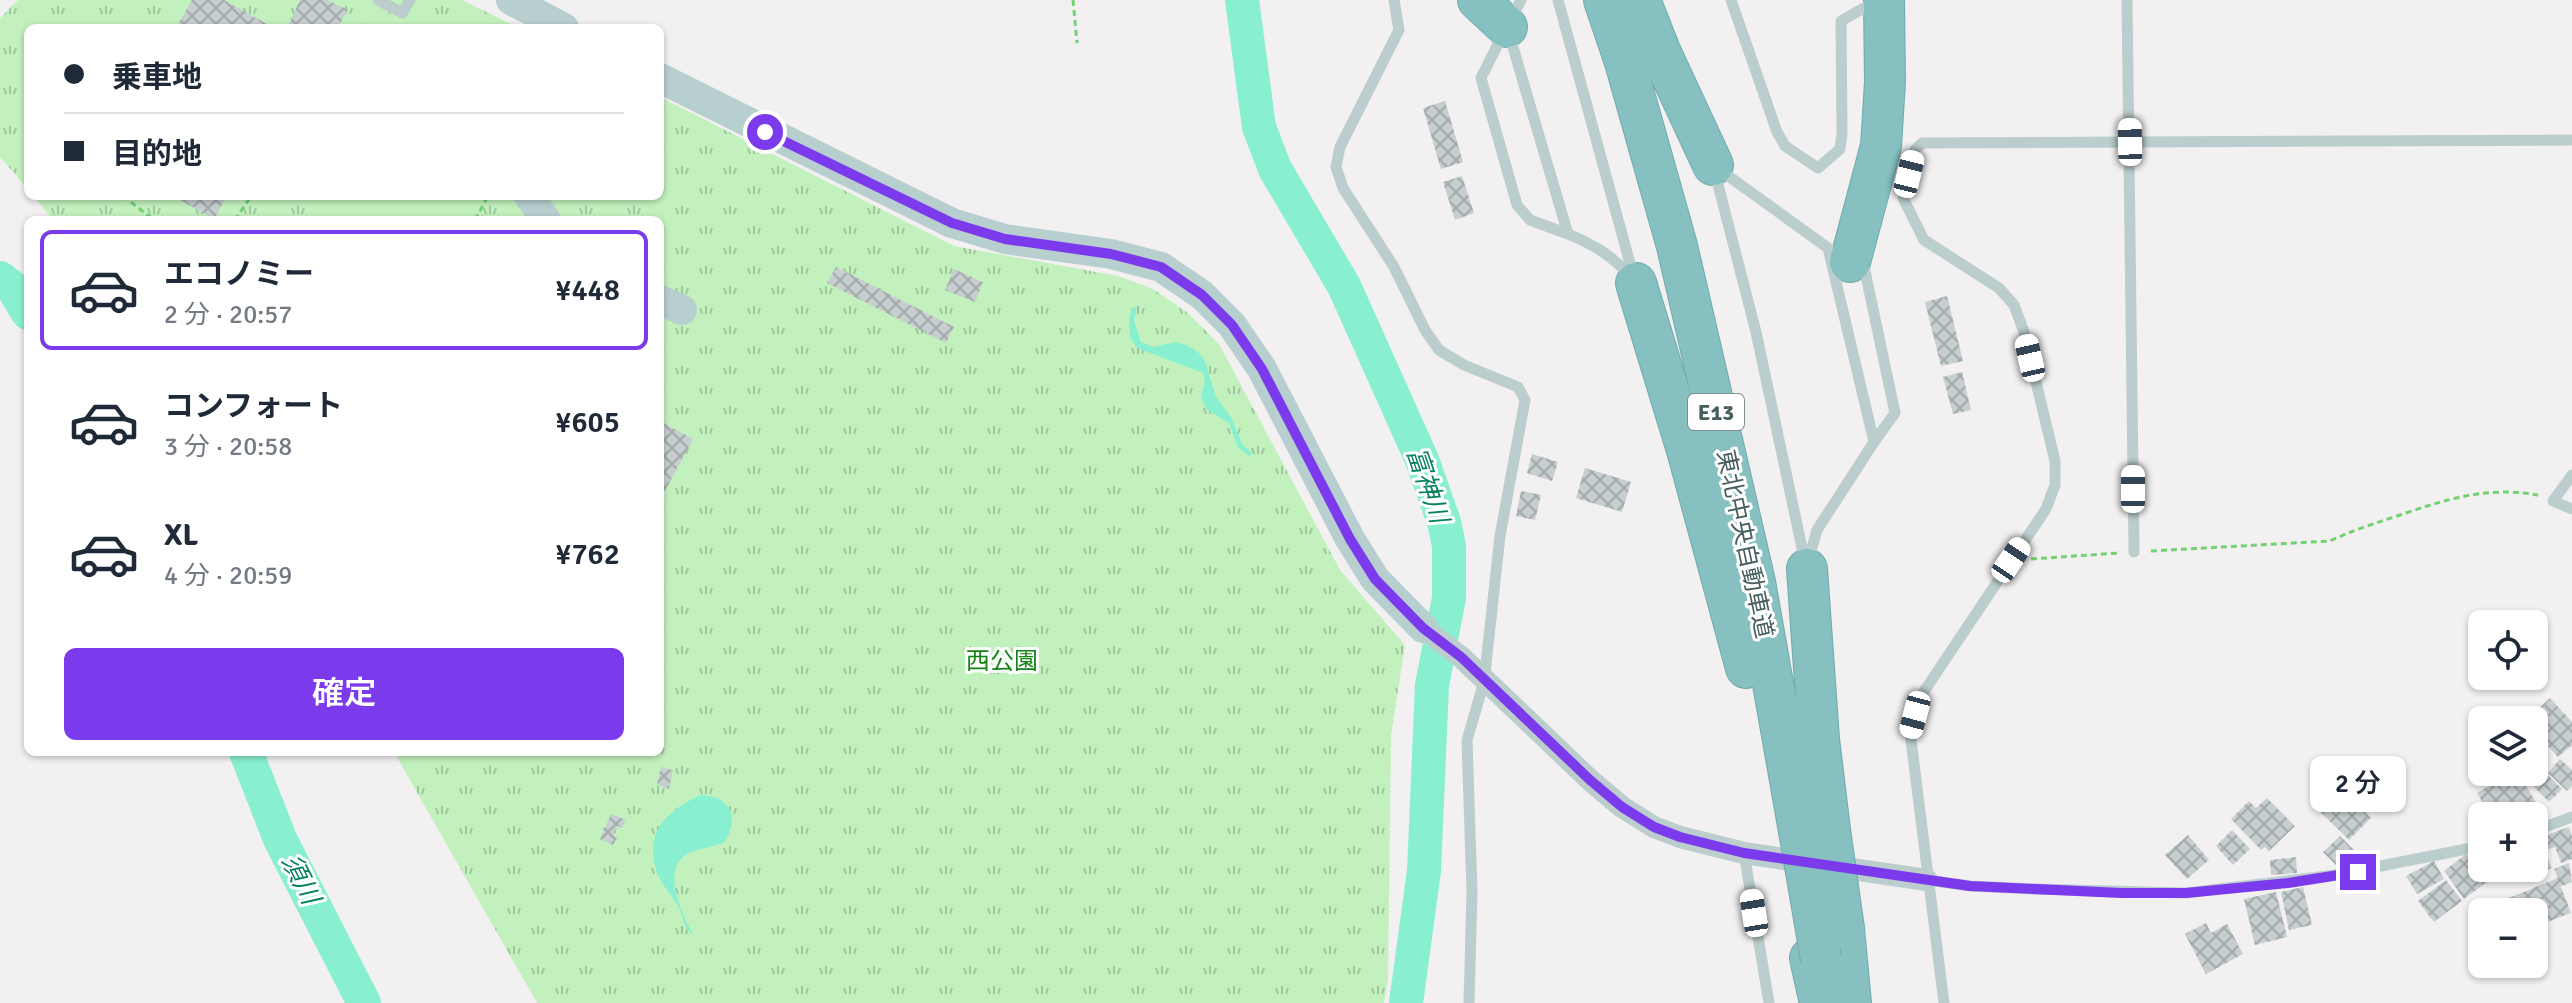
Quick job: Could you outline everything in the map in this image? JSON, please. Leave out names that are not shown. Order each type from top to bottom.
[{"type":"highway","points":[[1478,0],[1511,10]]},
{"type":"highway","name":"東北中央自動車道","points":[[1604,0],[1625,62],[1677,246],[1745,536],[1825,949],[1828,1003]]},
{"type":"highway","points":[[1640,0],[1713,165]]},
{"type":"highway","points":[[1839,255],[1881,146],[1885,82],[1876,1]]},
{"type":"highway","points":[[1636,283],[1720,565],[1743,656],[1803,831]]},
{"type":"highway","points":[[1803,831],[1819,739],[1807,569]]},
{"type":"highway","points":[[1820,1003],[1825,949]]},
{"type":"highway","points":[[1825,949],[1851,1003]]},
{"type":"street","points":[[519,9],[555,24]]},
{"type":"street","points":[[664,80],[952,223],[1005,239],[1111,254],[1161,267],[1202,295],[1232,325],[1262,369],[1350,539],[1375,579],[1423,628],[1461,657],[1484,682],[1622,807],[1654,827],[1680,837],[1744,853],[1927,880]]},
{"type":"lane","points":[[378,0],[402,13],[410,0]]},
{"type":"lane","points":[[1394,0],[1399,30],[1340,147],[1336,167],[1343,188],[1394,267],[1425,330],[1439,350],[1464,365],[1518,387],[1525,400],[1500,536],[1484,682],[1467,740],[1472,892],[1469,1003]]},
{"type":"lane","points":[[1558,0],[1636,283]]},
{"type":"lane","points":[[1731,0],[1777,132],[1785,146],[1818,168],[1840,149],[1841,21],[1876,1]]},
{"type":"lane","points":[[2127,0],[2134,552]]},
{"type":"lane","points":[[1511,10],[1568,234]]},
{"type":"lane","points":[[1511,10],[1481,78],[1517,205],[1530,220],[1595,246],[1617,260],[1636,283]]},
{"type":"lane","points":[[1944,1003],[1910,732],[1919,699],[2046,509],[2055,485],[2055,461],[2024,332],[2014,305],[1999,288],[1924,240],[1903,198],[1915,150],[1922,143],[2572,140]]},
{"type":"lane","points":[[1713,165],[1865,271],[1895,413],[1817,530],[1807,569]]},
{"type":"lane","points":[[1713,165],[1756,332],[1807,569]]},
{"type":"lane","points":[[1839,255],[1874,442]]},
{"type":"lane","points":[[2572,475],[2553,501],[2572,509]]},
{"type":"lane","points":[[2548,826],[2572,817]]},
{"type":"lane","points":[[1927,880],[2034,889],[2186,893],[2380,868],[2468,849]]},
{"type":"lane","points":[[1744,853],[1769,1003]]},
{"type":"path","points":[[1073,0],[1077,43]]},
{"type":"path","points":[[128,200],[149,216]]},
{"type":"path","points":[[2011,560],[2330,541],[2353,530],[2447,499],[2512,492],[2537,495],[2553,501]]},
{"type":"green space","points":[[18,0],[462,0],[511,24],[24,24],[24,184],[0,157],[0,18]]},
{"type":"green space","name":"西公園","points":[[664,99],[954,246],[1118,276],[1153,289],[1188,313],[1219,344],[1340,570],[1405,645],[1391,736],[1388,979],[1384,1003],[537,1003],[396,756],[664,756],[664,216],[50,216],[37,200],[664,200]]},
{"type":"green space","points":[[328,200],[470,200],[461,216],[319,216]]},
{"type":"shaded area","points":[[1133,307],[1137,308],[1134,321],[1141,342],[1153,347],[1175,342],[1199,353],[1205,361],[1216,397],[1231,417],[1251,457],[1238,448],[1229,423],[1207,410],[1201,397],[1205,381],[1203,373],[1137,348],[1130,337],[1129,318]]},
{"type":"shaded area","points":[[701,795],[726,804],[732,824],[725,842],[687,854],[677,865],[674,874],[677,896],[693,935],[659,877],[653,849],[655,837],[667,817]]},
{"type":"building","points":[[192,0],[224,0],[267,24],[178,24]]},
{"type":"building","points":[[300,0],[327,0],[348,10],[339,24],[289,24]]},
{"type":"building","points":[[1445,101],[1463,162],[1441,169],[1423,108]]},
{"type":"building","points":[[1462,176],[1474,213],[1455,220],[1443,182]]},
{"type":"building","points":[[180,200],[225,200],[216,216],[209,216]]},
{"type":"building","points":[[836,267],[954,327],[946,343],[827,283]]},
{"type":"building","points":[[954,269],[983,282],[975,302],[945,290]]},
{"type":"building","points":[[1947,296],[1963,361],[1941,366],[1925,302]]},
{"type":"building","points":[[1962,372],[1971,410],[1953,414],[1943,377]]},
{"type":"building","points":[[664,423],[693,439],[664,493]]},
{"type":"building","points":[[1532,454],[1558,462],[1552,481],[1527,473]]},
{"type":"building","points":[[1585,468],[1631,482],[1622,512],[1576,498]]},
{"type":"building","points":[[1521,491],[1541,495],[1535,520],[1516,516]]},
{"type":"building","points":[[2550,698],[2572,722],[2572,745],[2558,757],[2548,746],[2548,706],[2541,706]]},
{"type":"building","points":[[2560,759],[2572,770],[2572,786],[2567,791],[2548,773]]},
{"type":"building","points":[[661,767],[673,770],[669,789],[657,784]]},
{"type":"building","points":[[2548,775],[2562,789],[2549,802],[2533,786],[2548,786]]},
{"type":"building","points":[[2333,780],[2371,818],[2349,840],[2311,803]]},
{"type":"building","points":[[2489,786],[2526,786],[2536,802],[2482,802],[2477,793]]},
{"type":"building","points":[[2267,798],[2295,826],[2269,851],[2265,847],[2261,850],[2231,819],[2249,801],[2256,808]]},
{"type":"building","points":[[611,814],[626,820],[622,828],[617,826],[613,835],[617,838],[613,845],[600,839]]},
{"type":"building","points":[[2569,827],[2572,859],[2561,863],[2555,847],[2548,849],[2548,834]]},
{"type":"building","points":[[2232,830],[2250,849],[2233,865],[2216,846]]},
{"type":"building","points":[[2188,835],[2209,860],[2187,879],[2165,855]]},
{"type":"building","points":[[2340,836],[2355,851],[2338,867],[2323,852]]},
{"type":"building","points":[[2466,854],[2468,882],[2487,882],[2464,899],[2444,871]]},
{"type":"building","points":[[2296,857],[2297,873],[2271,875],[2270,860]]},
{"type":"building","points":[[2434,861],[2444,879],[2417,894],[2406,876]]},
{"type":"building","points":[[2569,863],[2572,882],[2557,888],[2561,887],[2571,913],[2548,922],[2548,898],[2509,898],[2558,878],[2554,869]]},
{"type":"building","points":[[2446,880],[2462,901],[2434,922],[2418,901]]},
{"type":"building","points":[[2303,887],[2312,925],[2289,930],[2281,892]]},
{"type":"building","points":[[2276,892],[2287,937],[2255,945],[2244,899]]},
{"type":"building","points":[[2206,923],[2211,933],[2227,924],[2243,954],[2206,974],[2185,934]]},
{"type":"waterway","name":"富神川","points":[[1242,0],[1259,127],[1275,169],[1344,286],[1422,460],[1444,522],[1449,546],[1449,598],[1432,685],[1424,871],[1406,1003]]},
{"type":"waterway","name":"須川","points":[[0,278],[13,288],[24,306]]},
{"type":"waterway","name":"須川","points":[[248,756],[280,839],[364,1003]]},
{"type":"route","points":[[765,132],[952,223],[1005,239],[1111,254],[1161,267],[1202,295],[1232,325],[1262,369],[1350,539],[1375,579],[1423,628],[1461,657],[1590,780],[1622,807],[1654,827],[1744,853],[1970,886],[2186,893],[2288,883],[2358,872]]}]
